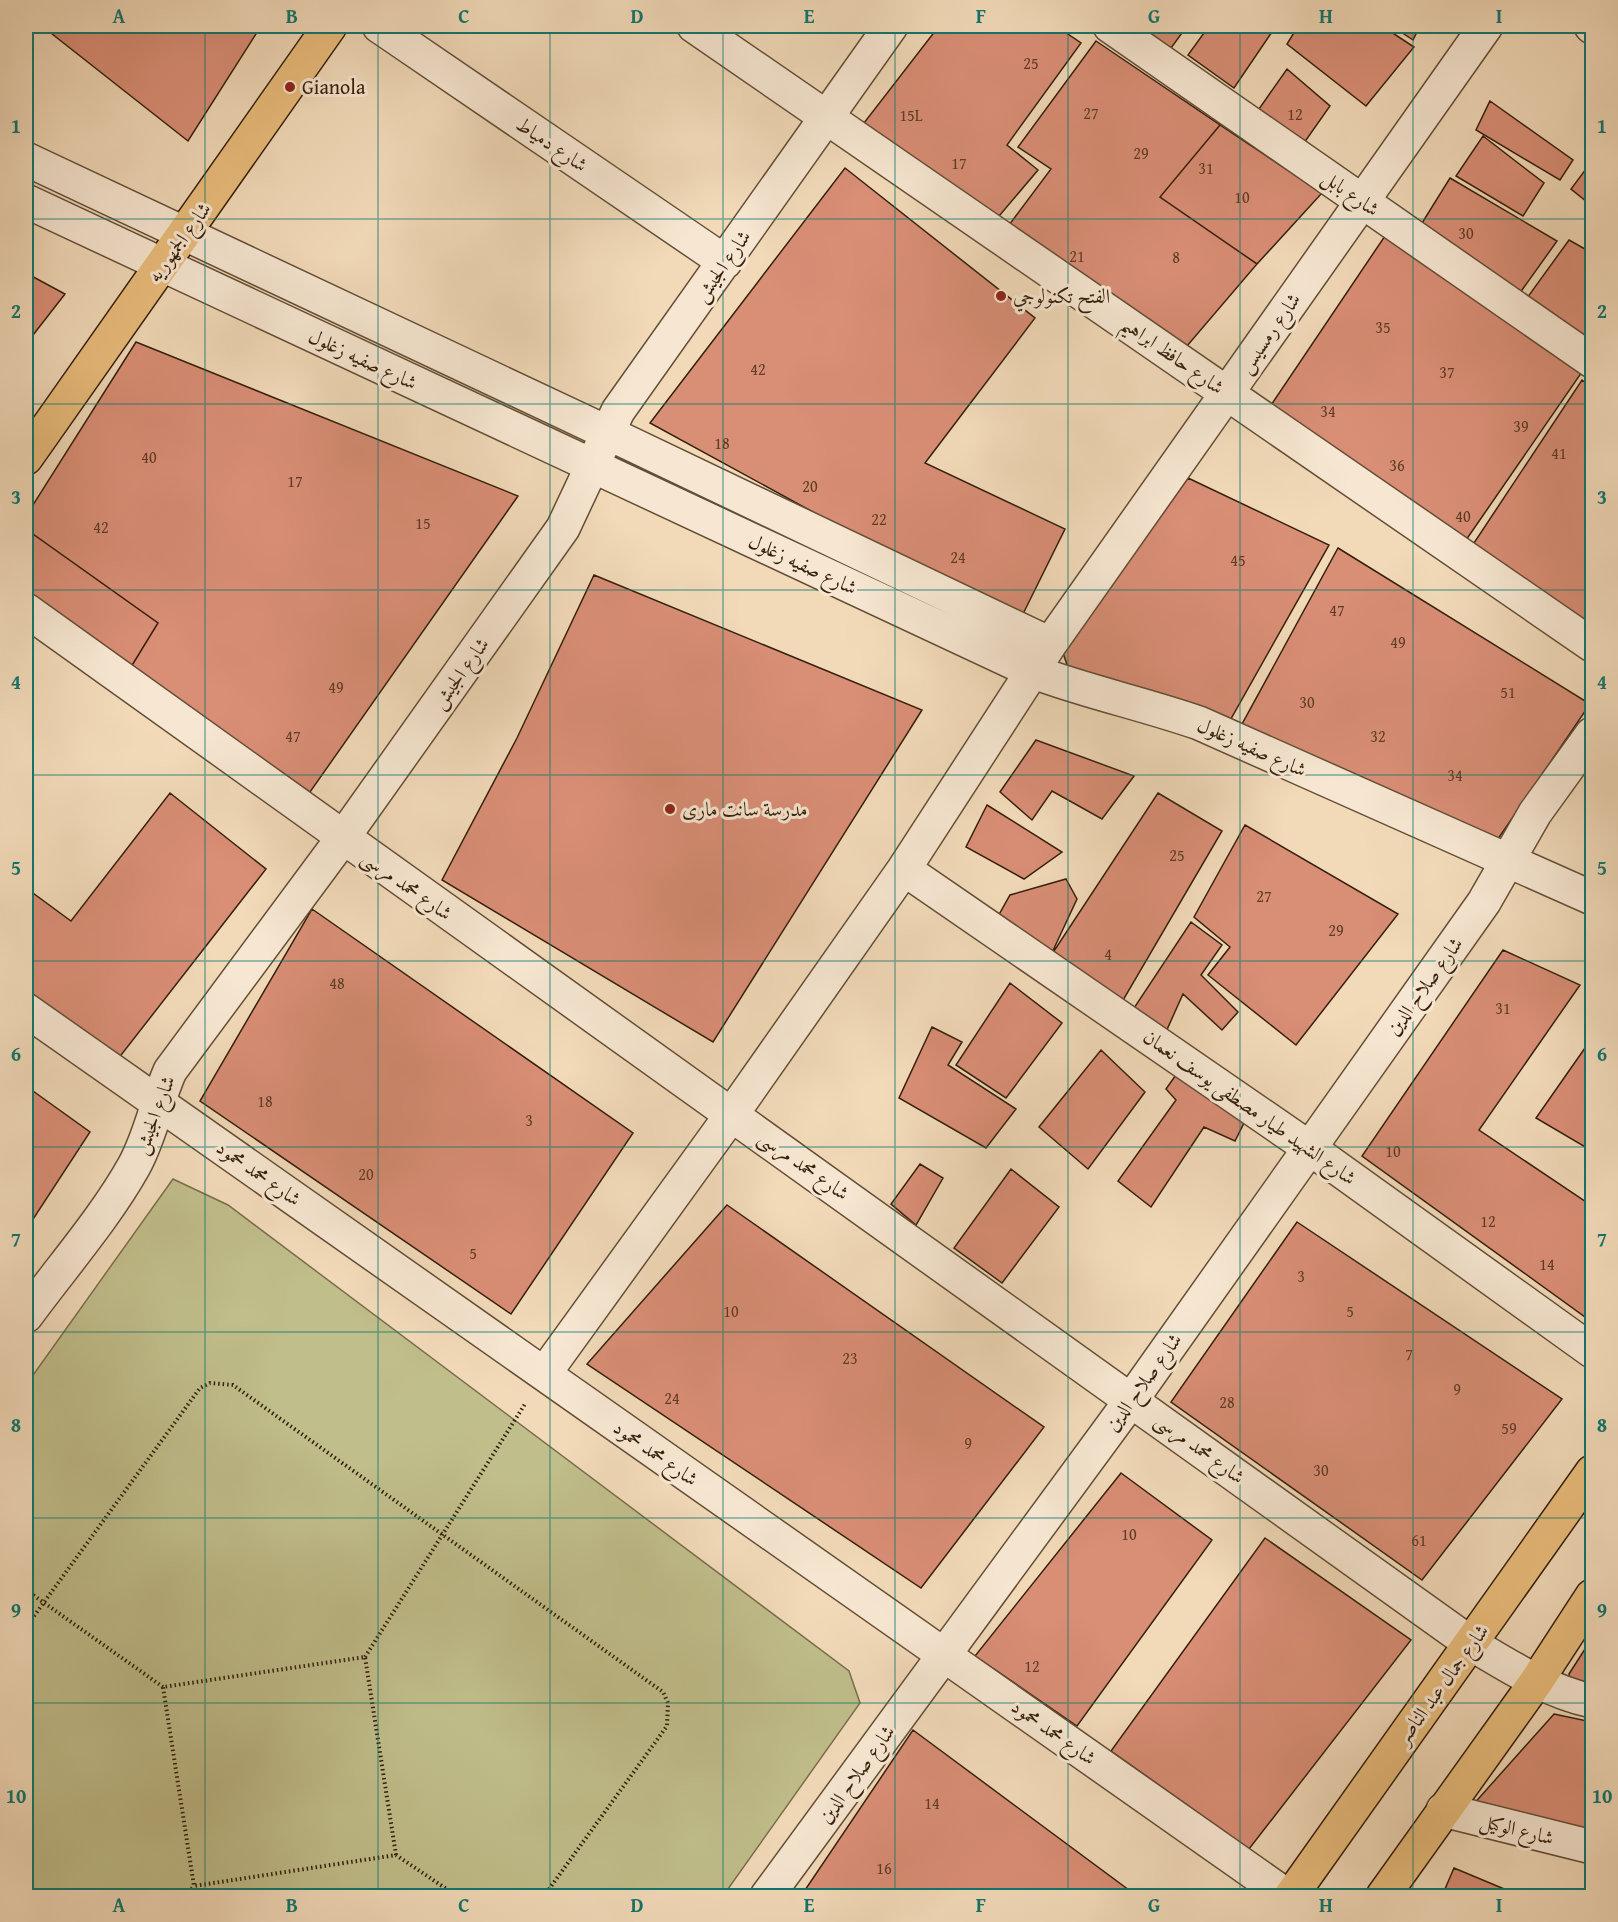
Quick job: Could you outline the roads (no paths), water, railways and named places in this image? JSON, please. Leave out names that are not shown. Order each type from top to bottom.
[{"type":"main road","name":"شارع الجمهوريه","points":[[26,458],[330,26]]},
{"type":"main road","name":"شارع جمال عبد الناصر","points":[[1289,1896],[1593,1472]]},
{"type":"main road","points":[[1383,1896],[1536,1682],[1593,1596]]},
{"type":"street","name":"شارع دمياط","points":[[379,26],[725,262]]},
{"type":"street","name":"شارع حافظ ابراهيم","points":[[694,26],[1593,645]]},
{"type":"street","name":"شارع الجيش","points":[[26,1316],[134,1166],[152,1128],[157,1102],[170,1071],[342,839],[563,528],[593,466],[606,432],[891,26]]},
{"type":"street","name":"شارع بابل","points":[[1110,26],[1593,361]]},
{"type":"street","name":"شارع رمسيس","points":[[544,1374],[732,1114],[904,869],[1042,658],[1486,26]]},
{"type":"street","name":"شارع صفيه زغلول","points":[[26,159],[606,432],[1042,658],[1075,687],[1158,709],[1199,723],[1593,898]]},
{"type":"street","name":"شارع صفيه زغلول","points":[[26,201],[593,466],[1042,658]]},
{"type":"street","name":"شارع محمد مرسى","points":[[26,610],[342,839],[1132,1398],[1470,1643],[1536,1682],[1565,1695],[1593,1701]]},
{"type":"street","name":"شارع صلاح الدين","points":[[767,1896],[1132,1398],[1484,902],[1535,813],[1593,734]]},
{"type":"street","name":"شارع الشهيد طيار مصطفى يوسف نعمان","points":[[904,869],[1308,1147],[1593,1350]]},
{"type":"street","name":"شارع محمد محمود","points":[[26,1010],[1289,1896]]},
{"type":"street","name":"شارع الوكيل","points":[[1443,1810],[1593,1847]]},
{"type":"place","name":"Gianola","points":[[290,87]]},
{"type":"place","name":"الفتح تكنولوجي","points":[[1001,296]]},
{"type":"place","name":"مدرسة سانت مارى","points":[[670,809]]}]
